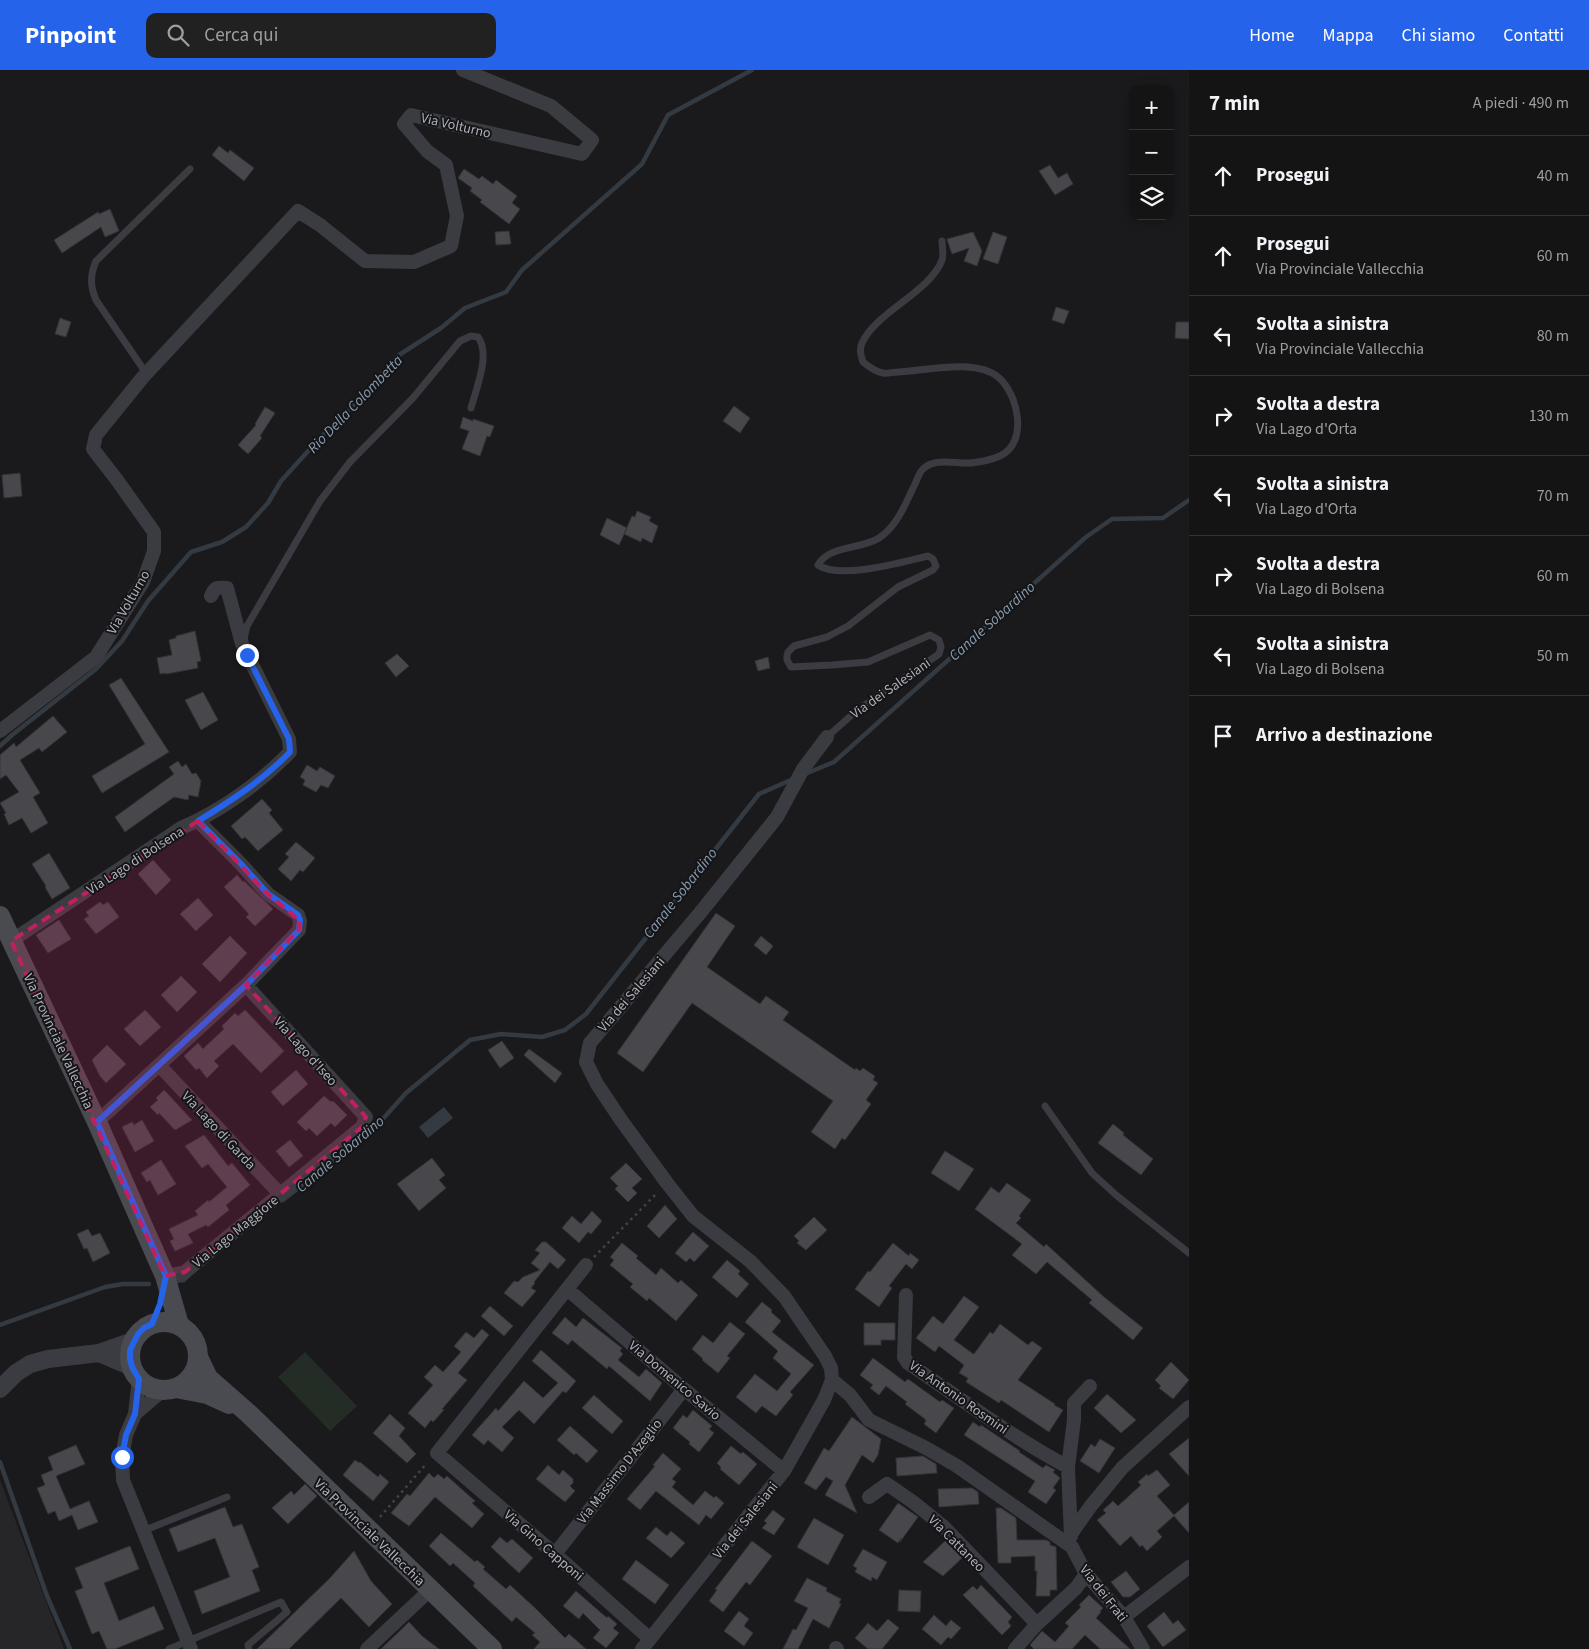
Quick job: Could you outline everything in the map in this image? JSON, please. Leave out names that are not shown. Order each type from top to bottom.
[{"type":"main road","name":"Via Provinciale Vallecchia","points":[[0,916],[97,1122],[166,1276],[178,1325],[187,1330],[193,1338],[197,1347],[198,1357],[208,1378],[249,1414],[492,1649]]},
{"type":"main road","points":[[152,1324],[160,1304],[166,1276]]},
{"type":"main road","points":[[135,1373],[130,1359],[133,1341],[144,1328],[161,1322],[170,1322],[178,1325]]},
{"type":"main road","points":[[169,1389],[185,1383],[192,1376],[198,1357]]},
{"type":"main road","name":"Via Provinciale Vallecchia","points":[[135,1373],[146,1384],[207,1394],[249,1414]]},
{"type":"street","name":"Via Volturno","points":[[0,731],[96,656],[143,582],[154,551],[154,532],[93,449],[96,434],[146,373],[298,211],[320,225],[365,261],[414,262],[451,246],[457,216],[446,165],[427,151],[404,124],[411,115],[582,154],[592,140],[551,106],[463,70]]},
{"type":"street","name":"Via Lago di Bolsena","points":[[11,941],[173,834],[236,797],[280,763],[290,752],[289,739],[242,644],[227,588],[218,587],[214,589],[211,596]]},
{"type":"street","name":"Via dei Salesiani","points":[[646,1644],[784,1471],[824,1400],[832,1380],[831,1368],[825,1356],[784,1296],[750,1261],[693,1216],[621,1120],[597,1084],[586,1062],[590,1043],[700,913],[777,818],[803,769],[827,737]]},
{"type":"street","points":[[97,1122],[246,985],[299,930],[300,920],[298,915],[268,894],[198,821]]},
{"type":"street","name":"Via Lago d'Iseo","points":[[246,985],[366,1118]]},
{"type":"street","name":"Via Lago di Garda","points":[[158,1065],[280,1194]]},
{"type":"street","name":"Via Lago Maggiore","points":[[166,1276],[185,1272],[362,1127],[366,1118]]},
{"type":"street","points":[[437,1453],[586,1265]]},
{"type":"street","name":"Via Domenico Savio","points":[[567,1289],[784,1471]]},
{"type":"street","name":"Via Antonio Rosmini","points":[[906,1294],[904,1356],[908,1363],[1004,1430],[1068,1467]]},
{"type":"street","points":[[0,1389],[16,1373],[30,1364],[48,1359],[99,1353],[133,1341]]},
{"type":"street","points":[[99,1353],[135,1373],[135,1414],[126,1435],[122,1457],[124,1480],[189,1645]]},
{"type":"street","points":[[832,1380],[850,1396],[869,1420],[926,1448],[957,1466],[1069,1541]]},
{"type":"street","points":[[1069,1541],[1068,1467],[1074,1403],[1090,1386]]},
{"type":"street","points":[[135,1414],[169,1389]]},
{"type":"street","name":"Via Massimo D'Azeglio","points":[[555,1554],[684,1389]]},
{"type":"street","points":[[1069,1541],[1090,1507],[1122,1468],[1189,1407]]},
{"type":"street","name":"Via Gino Capponi","points":[[437,1453],[555,1554],[646,1644]]},
{"type":"street","name":"Via Cattaneo","points":[[869,1497],[887,1484],[913,1502],[944,1527],[1037,1624]]},
{"type":"street","name":"Via dei Frati","points":[[1069,1541],[1086,1574],[1124,1617],[1143,1649]]},
{"type":"street","points":[[1124,1617],[1189,1567]]},
{"type":"street","points":[[1015,1649],[1037,1624],[1076,1588],[1086,1574]]},
{"type":"street","points":[[367,1649],[430,1590]]},
{"type":"lane","points":[[146,373],[96,300],[92,290],[92,269],[96,261],[190,169]]},
{"type":"lane","name":"Via dei Salesiani","points":[[827,737],[855,712],[939,654],[942,647],[939,640],[930,635],[868,662],[792,667],[787,660],[787,656],[794,646],[827,637],[848,626],[898,587],[933,570],[936,566],[933,558],[928,556],[869,569],[826,570],[818,565],[822,558],[832,553],[878,539],[893,526],[922,469],[936,462],[970,463],[1002,456],[1011,447],[1018,426],[1015,406],[1008,388],[998,376],[985,370],[964,366],[882,373],[863,362],[860,353],[862,343],[874,326],[929,279],[938,268],[943,259],[942,241]]},
{"type":"lane","points":[[242,644],[247,626],[320,501],[350,462],[413,398],[460,341],[471,336],[478,336],[482,342],[484,358],[472,408]]},
{"type":"lane","points":[[1046,1106],[1092,1173],[1116,1195],[1189,1253]]},
{"type":"lane","points":[[143,1531],[227,1497]]},
{"type":"lane","points":[[169,1649],[189,1645],[281,1602],[287,1612],[248,1645],[250,1649]]},
{"type":"path","points":[[586,1265],[667,1183]]},
{"type":"path","points":[[368,1530],[437,1453]]},
{"type":"highlighted area","points":[[198,821],[268,894],[300,921],[299,930],[246,985],[366,1117],[362,1127],[185,1272],[165,1276],[11,941]]},
{"type":"shaded area","points":[[444,1107],[453,1118],[428,1138],[419,1127]]},
{"type":"shaded area","points":[[305,1352],[357,1406],[330,1431],[278,1377]]},
{"type":"shaded area","points":[[0,1480],[64,1649],[0,1649]]},
{"type":"building","points":[[219,146],[228,153],[230,150],[254,168],[244,181],[212,155]]},
{"type":"building","points":[[1050,165],[1058,178],[1067,173],[1073,184],[1055,195],[1039,171]]},
{"type":"building","points":[[464,169],[479,179],[482,176],[493,184],[496,180],[517,196],[512,203],[520,209],[509,224],[480,202],[482,200],[470,191],[472,188],[458,178]]},
{"type":"building","points":[[110,209],[119,231],[105,237],[101,227],[62,253],[54,240],[98,212],[99,214]]},
{"type":"building","points":[[509,231],[511,244],[496,245],[495,232]]},
{"type":"building","points":[[973,232],[982,251],[977,266],[964,261],[969,248],[952,254],[947,239]]},
{"type":"building","points":[[993,232],[1007,237],[998,264],[983,259]]},
{"type":"building","points":[[1056,307],[1069,311],[1064,324],[1052,320]]},
{"type":"building","points":[[60,318],[71,322],[66,337],[55,334]]},
{"type":"building","points":[[1176,322],[1189,322],[1189,339],[1175,338]]},
{"type":"building","points":[[734,406],[750,418],[740,433],[723,421]]},
{"type":"building","points":[[265,407],[275,413],[260,436],[262,438],[248,454],[238,445],[256,425]]},
{"type":"building","points":[[463,417],[494,426],[490,437],[487,436],[480,456],[462,449],[469,431],[460,428]]},
{"type":"building","points":[[20,473],[22,496],[4,498],[2,475]]},
{"type":"building","points":[[637,511],[651,517],[649,521],[658,526],[652,543],[642,538],[641,542],[624,534],[632,516],[635,517]]},
{"type":"building","points":[[607,518],[627,528],[619,545],[600,535]]},
{"type":"building","points":[[195,631],[201,661],[197,662],[198,668],[160,674],[157,658],[172,655],[169,640]]},
{"type":"building","points":[[397,654],[409,666],[396,677],[385,663]]},
{"type":"building","points":[[768,657],[770,668],[758,671],[755,661]]},
{"type":"building","points":[[121,678],[169,752],[102,793],[92,776],[145,744],[109,685]]},
{"type":"building","points":[[203,692],[218,720],[201,730],[185,700]]},
{"type":"building","points":[[53,716],[67,732],[42,752],[39,748],[20,760],[40,793],[33,797],[48,823],[31,833],[22,818],[9,825],[4,814],[6,813],[0,803],[19,792],[6,775],[0,779],[0,755],[14,743],[16,747]]},
{"type":"building","points":[[178,761],[182,767],[186,764],[192,774],[196,773],[201,781],[198,797],[189,795],[188,800],[174,797],[125,832],[115,817],[174,774],[169,767]]},
{"type":"building","points":[[307,765],[317,771],[320,767],[335,776],[328,788],[321,785],[316,792],[303,785],[305,780],[300,777]]},
{"type":"building","points":[[262,799],[272,810],[269,813],[283,830],[258,851],[245,837],[242,839],[231,826]]},
{"type":"building","points":[[296,842],[315,858],[303,872],[300,870],[291,881],[278,869],[289,857],[285,854]]},
{"type":"building","points":[[49,853],[70,888],[52,899],[32,864]]},
{"type":"building","points":[[153,860],[171,880],[156,895],[138,874]]},
{"type":"building","points":[[237,875],[273,909],[255,926],[246,917],[249,914],[224,887]]},
{"type":"building","points":[[198,898],[213,915],[196,931],[180,914]]},
{"type":"building","points":[[100,902],[103,905],[108,902],[119,917],[96,934],[84,919],[89,916],[86,912]]},
{"type":"building","points":[[716,913],[735,926],[707,967],[760,1004],[766,996],[789,1012],[783,1020],[855,1070],[856,1068],[860,1071],[863,1068],[875,1076],[873,1080],[878,1083],[866,1100],[871,1104],[845,1140],[842,1138],[835,1149],[811,1132],[833,1101],[692,1003],[643,1072],[617,1053]]},
{"type":"building","points":[[59,920],[71,939],[48,953],[36,935]]},
{"type":"building","points":[[230,936],[247,953],[220,982],[202,964]]},
{"type":"building","points":[[761,936],[773,946],[766,955],[754,945]]},
{"type":"building","points":[[181,976],[197,992],[177,1012],[161,995]]},
{"type":"building","points":[[145,1010],[161,1027],[140,1046],[124,1029]]},
{"type":"building","points":[[245,1010],[284,1051],[261,1073],[233,1044],[214,1061],[219,1066],[207,1078],[199,1068],[196,1070],[184,1056],[198,1043],[203,1049],[224,1029],[222,1026],[235,1013],[238,1016]]},
{"type":"building","points":[[502,1041],[514,1058],[500,1068],[488,1050]]},
{"type":"building","points":[[107,1045],[126,1064],[106,1083],[92,1060]]},
{"type":"building","points":[[529,1049],[562,1073],[555,1083],[524,1055]]},
{"type":"building","points":[[296,1070],[308,1084],[283,1106],[271,1092]]},
{"type":"building","points":[[164,1090],[192,1120],[175,1130],[159,1113],[158,1115],[150,1107],[158,1100],[156,1098]]},
{"type":"building","points":[[324,1096],[331,1102],[333,1101],[347,1115],[335,1127],[331,1123],[317,1136],[309,1128],[306,1131],[297,1122]]},
{"type":"building","points":[[142,1120],[154,1141],[135,1152],[122,1127],[132,1122],[134,1125]]},
{"type":"building","points":[[1113,1124],[1124,1133],[1123,1135],[1153,1159],[1141,1175],[1098,1143]]},
{"type":"building","points":[[204,1135],[228,1166],[232,1163],[250,1185],[226,1205],[229,1210],[208,1227],[206,1225],[188,1234],[193,1243],[175,1251],[170,1241],[174,1239],[169,1229],[198,1215],[195,1211],[227,1187],[208,1164],[202,1168],[185,1146]]},
{"type":"building","points":[[290,1140],[303,1156],[289,1167],[276,1151]]},
{"type":"building","points":[[945,1151],[974,1169],[959,1191],[931,1173]]},
{"type":"building","points":[[432,1158],[445,1175],[439,1180],[446,1188],[419,1211],[397,1184]]},
{"type":"building","points":[[161,1160],[176,1184],[158,1195],[150,1180],[147,1182],[141,1173]]},
{"type":"building","points":[[626,1163],[642,1179],[632,1188],[637,1193],[628,1202],[615,1189],[618,1186],[610,1178]]},
{"type":"building","points":[[1007,1183],[1031,1200],[1016,1223],[1044,1247],[1046,1244],[1104,1297],[1143,1328],[1133,1340],[1089,1303],[1092,1300],[1047,1262],[1036,1274],[1012,1255],[1022,1244],[975,1209],[991,1187],[999,1193]]},
{"type":"building","points":[[665,1205],[677,1219],[659,1238],[647,1226]]},
{"type":"building","points":[[592,1211],[602,1221],[591,1234],[588,1232],[579,1243],[562,1228],[572,1216],[581,1224]]},
{"type":"building","points":[[814,1217],[827,1230],[806,1250],[797,1243],[799,1241],[794,1236]]},
{"type":"building","points":[[88,1229],[92,1236],[100,1233],[110,1253],[93,1262],[87,1248],[84,1249],[77,1234]]},
{"type":"building","points":[[693,1232],[709,1246],[694,1262],[690,1258],[686,1262],[675,1253]]},
{"type":"building","points":[[542,1242],[546,1242],[566,1260],[558,1269],[550,1262],[531,1288],[536,1291],[522,1307],[504,1293],[514,1281],[518,1282],[523,1277],[540,1270],[531,1263],[540,1253],[535,1250]]},
{"type":"building","points":[[622,1243],[656,1275],[661,1268],[678,1283],[681,1280],[698,1295],[676,1321],[649,1298],[647,1301],[630,1287],[633,1284],[610,1265],[614,1260],[610,1257]]},
{"type":"building","points":[[893,1243],[909,1256],[910,1253],[919,1260],[912,1269],[906,1264],[889,1286],[892,1288],[879,1307],[855,1289]]},
{"type":"building","points":[[727,1260],[740,1271],[738,1274],[749,1284],[737,1298],[712,1277]]},
{"type":"building","points":[[964,1296],[979,1307],[954,1340],[972,1353],[974,1354],[990,1332],[993,1334],[1000,1324],[1028,1345],[1032,1341],[1042,1348],[1018,1380],[1063,1410],[1049,1432],[1001,1400],[999,1403],[966,1382],[968,1378],[959,1373],[964,1365],[939,1346],[935,1352],[916,1338],[933,1316],[943,1324]]},
{"type":"building","points":[[762,1302],[781,1321],[772,1332],[814,1365],[790,1392],[793,1395],[776,1416],[762,1406],[756,1413],[736,1397],[755,1374],[777,1391],[791,1374],[773,1358],[778,1351],[745,1322]]},
{"type":"building","points":[[490,1306],[513,1326],[504,1336],[481,1316]]},
{"type":"building","points":[[565,1317],[576,1327],[583,1318],[622,1348],[620,1351],[623,1354],[618,1360],[639,1377],[646,1369],[662,1383],[650,1401],[609,1366],[607,1369],[572,1340],[568,1345],[552,1333]]},
{"type":"building","points":[[730,1322],[745,1334],[727,1356],[730,1358],[718,1373],[692,1349],[703,1335],[713,1343]]},
{"type":"building","points":[[864,1323],[895,1323],[895,1340],[881,1340],[881,1345],[864,1345]]},
{"type":"building","points":[[482,1329],[489,1335],[458,1373],[467,1380],[442,1409],[444,1410],[433,1422],[431,1420],[425,1428],[408,1413],[433,1385],[424,1377],[435,1365],[443,1372],[461,1352],[454,1346],[466,1332],[474,1338]]},
{"type":"building","points":[[541,1350],[576,1381],[566,1393],[563,1391],[534,1424],[519,1410],[502,1427],[514,1438],[502,1452],[488,1440],[484,1445],[472,1435],[496,1408],[498,1411],[524,1381],[543,1398],[558,1383],[532,1361]]},
{"type":"building","points":[[873,1358],[905,1382],[908,1379],[940,1402],[942,1400],[954,1408],[936,1433],[924,1424],[925,1419],[905,1404],[907,1402],[886,1386],[879,1395],[870,1388],[873,1385],[860,1375]]},
{"type":"building","points":[[1171,1362],[1189,1380],[1173,1399],[1159,1388],[1161,1386],[1155,1380]]},
{"type":"building","points":[[1107,1394],[1136,1420],[1121,1433],[1094,1408]]},
{"type":"building","points":[[594,1395],[623,1421],[612,1434],[582,1408]]},
{"type":"building","points":[[693,1410],[712,1426],[709,1429],[714,1433],[699,1452],[673,1428],[683,1415],[687,1418]]},
{"type":"building","points":[[390,1414],[405,1428],[399,1436],[416,1454],[407,1463],[373,1433]]},
{"type":"building","points":[[852,1417],[881,1439],[878,1455],[873,1463],[862,1455],[845,1485],[857,1513],[825,1495],[833,1481],[826,1477],[816,1490],[804,1483],[824,1448],[829,1451]]},
{"type":"building","points":[[973,1422],[980,1427],[981,1425],[1043,1468],[1046,1465],[1055,1470],[1053,1472],[1060,1478],[1053,1488],[1056,1490],[1046,1504],[1028,1492],[1035,1481],[964,1435]]},
{"type":"building","points":[[570,1426],[598,1451],[587,1463],[576,1453],[574,1455],[557,1440]]},
{"type":"building","points":[[1189,1438],[1189,1476],[1169,1454]]},
{"type":"building","points":[[1100,1439],[1115,1448],[1099,1473],[1080,1461],[1091,1444],[1095,1447]]},
{"type":"building","points":[[76,1445],[85,1464],[56,1476],[70,1509],[89,1501],[98,1522],[78,1530],[72,1515],[59,1521],[55,1511],[48,1514],[37,1488],[45,1485],[41,1475],[53,1470],[48,1457]]},
{"type":"building","points":[[731,1446],[741,1454],[743,1452],[757,1464],[739,1485],[720,1469],[721,1467],[717,1463]]},
{"type":"building","points":[[663,1453],[681,1469],[672,1479],[676,1482],[672,1487],[693,1505],[705,1491],[714,1498],[716,1496],[724,1503],[711,1519],[706,1515],[699,1525],[656,1491],[640,1510],[627,1499],[655,1466],[653,1465]]},
{"type":"building","points":[[923,1456],[936,1464],[937,1473],[897,1476],[896,1458]]},
{"type":"building","points":[[355,1460],[378,1477],[380,1474],[389,1482],[373,1501],[343,1475]]},
{"type":"building","points":[[548,1465],[559,1475],[563,1470],[573,1479],[573,1483],[570,1486],[575,1491],[565,1502],[536,1479]]},
{"type":"building","points":[[1157,1470],[1170,1485],[1157,1496],[1174,1515],[1189,1502],[1189,1533],[1174,1516],[1157,1531],[1162,1537],[1147,1551],[1142,1545],[1140,1547],[1131,1536],[1120,1546],[1097,1520],[1106,1513],[1103,1510],[1113,1501],[1118,1506],[1141,1485],[1138,1482],[1147,1474],[1148,1476]]},
{"type":"building","points":[[429,1473],[434,1478],[438,1474],[444,1479],[447,1476],[475,1501],[472,1503],[484,1514],[472,1528],[435,1497],[409,1526],[391,1513],[407,1494],[410,1496]]},
{"type":"building","points":[[305,1484],[317,1496],[288,1524],[272,1508],[291,1491],[294,1495]]},
{"type":"building","points":[[972,1488],[978,1492],[979,1504],[939,1507],[938,1489]]},
{"type":"building","points":[[898,1503],[918,1517],[898,1543],[879,1530]]},
{"type":"building","points":[[225,1507],[233,1527],[242,1524],[259,1567],[252,1570],[260,1591],[202,1614],[194,1591],[230,1577],[215,1538],[178,1552],[169,1529]]},
{"type":"building","points":[[996,1508],[1001,1508],[1016,1518],[1017,1540],[1046,1540],[1050,1542],[1050,1545],[1056,1547],[1057,1590],[1050,1590],[1050,1596],[1036,1596],[1037,1571],[1035,1571],[1035,1556],[1011,1557],[1011,1563],[998,1563]]},
{"type":"building","points":[[773,1510],[785,1519],[774,1535],[762,1528],[767,1523],[764,1521]]},
{"type":"building","points":[[814,1518],[844,1535],[828,1565],[797,1547]]},
{"type":"building","points":[[656,1527],[667,1536],[671,1531],[685,1543],[671,1558],[646,1538]]},
{"type":"building","points":[[441,1533],[475,1562],[477,1560],[485,1567],[483,1569],[506,1589],[510,1585],[565,1638],[569,1634],[586,1649],[534,1649],[540,1642],[532,1635],[535,1633],[516,1617],[512,1622],[473,1586],[475,1583],[453,1563],[450,1566],[429,1546]]},
{"type":"building","points":[[500,1537],[507,1543],[512,1539],[533,1558],[519,1573],[491,1547]]},
{"type":"building","points":[[752,1541],[772,1556],[750,1585],[746,1582],[723,1612],[709,1601],[717,1590],[715,1589]]},
{"type":"building","points":[[945,1541],[962,1558],[943,1576],[923,1562]]},
{"type":"building","points":[[130,1546],[139,1569],[104,1583],[119,1621],[154,1606],[164,1629],[115,1649],[107,1649],[99,1631],[92,1634],[75,1591],[83,1588],[75,1568]]},
{"type":"building","points":[[863,1549],[887,1562],[877,1580],[872,1577],[871,1581],[855,1572],[857,1568],[853,1566]]},
{"type":"building","points":[[354,1551],[371,1581],[392,1604],[369,1627],[341,1598],[289,1649],[257,1649],[330,1578]]},
{"type":"building","points":[[636,1560],[669,1585],[655,1604],[622,1579]]},
{"type":"building","points":[[1126,1571],[1140,1589],[1130,1597],[1123,1597],[1111,1582]]},
{"type":"building","points":[[807,1578],[827,1588],[826,1591],[841,1599],[839,1603],[841,1604],[829,1628],[813,1619],[798,1649],[783,1649],[793,1629],[796,1630],[808,1608],[794,1601]]},
{"type":"building","points":[[981,1585],[1012,1617],[1008,1622],[1011,1626],[1002,1635],[963,1595],[973,1586],[977,1590]]},
{"type":"building","points":[[899,1590],[921,1591],[920,1612],[898,1611]]},
{"type":"building","points":[[576,1591],[607,1618],[608,1616],[617,1624],[613,1628],[619,1633],[606,1648],[593,1638],[600,1630],[583,1613],[579,1619],[563,1606]]},
{"type":"building","points":[[1089,1595],[1103,1608],[1096,1618],[1130,1649],[1100,1649],[1085,1635],[1072,1649],[1034,1649],[1030,1645],[1042,1631],[1055,1642],[1069,1626],[1065,1623],[1081,1607],[1079,1605]]},
{"type":"building","points":[[739,1611],[749,1619],[744,1626],[753,1633],[744,1646],[724,1631]]},
{"type":"building","points":[[1164,1612],[1173,1624],[1178,1620],[1186,1630],[1163,1647],[1147,1626]]},
{"type":"building","points":[[934,1615],[946,1626],[951,1620],[961,1628],[951,1639],[948,1637],[941,1645],[922,1629]]},
{"type":"building","points":[[888,1619],[899,1628],[882,1649],[868,1649],[855,1638],[868,1623],[877,1631]]},
{"type":"building","points":[[409,1622],[422,1636],[439,1649],[381,1649]]},
{"type":"waterway","name":"Rio Della Colombetta","points":[[0,746],[96,669],[122,641],[148,601],[191,552],[222,542],[246,527],[268,503],[281,481],[399,355],[441,328],[465,308],[506,292],[522,270],[642,164],[668,115],[752,70]]},
{"type":"waterway","name":"Canale Sobardino","points":[[805,774],[834,762],[1086,537],[1112,519],[1163,518],[1189,500]]},
{"type":"waterway","name":"Canale Sobardino","points":[[283,1200],[373,1130],[406,1093],[470,1040],[501,1034],[542,1037],[565,1030],[586,1014],[759,794],[793,779]]},
{"type":"waterway","name":"Canale Sobardino","points":[[174,1281],[184,1280],[189,1275]]},
{"type":"waterway","name":"Canale Sobardino","points":[[0,1325],[105,1287],[123,1284],[149,1284]]},
{"type":"waterway","points":[[0,1462],[47,1596],[70,1649]]},
{"type":"route","points":[[122,1457],[126,1435],[135,1414],[139,1379],[132,1367],[130,1350],[138,1334],[152,1324],[160,1304],[166,1276],[97,1122],[246,985],[299,930],[300,920],[298,915],[268,894],[198,821],[236,797],[280,763],[290,752],[289,739],[247,655]]}]
